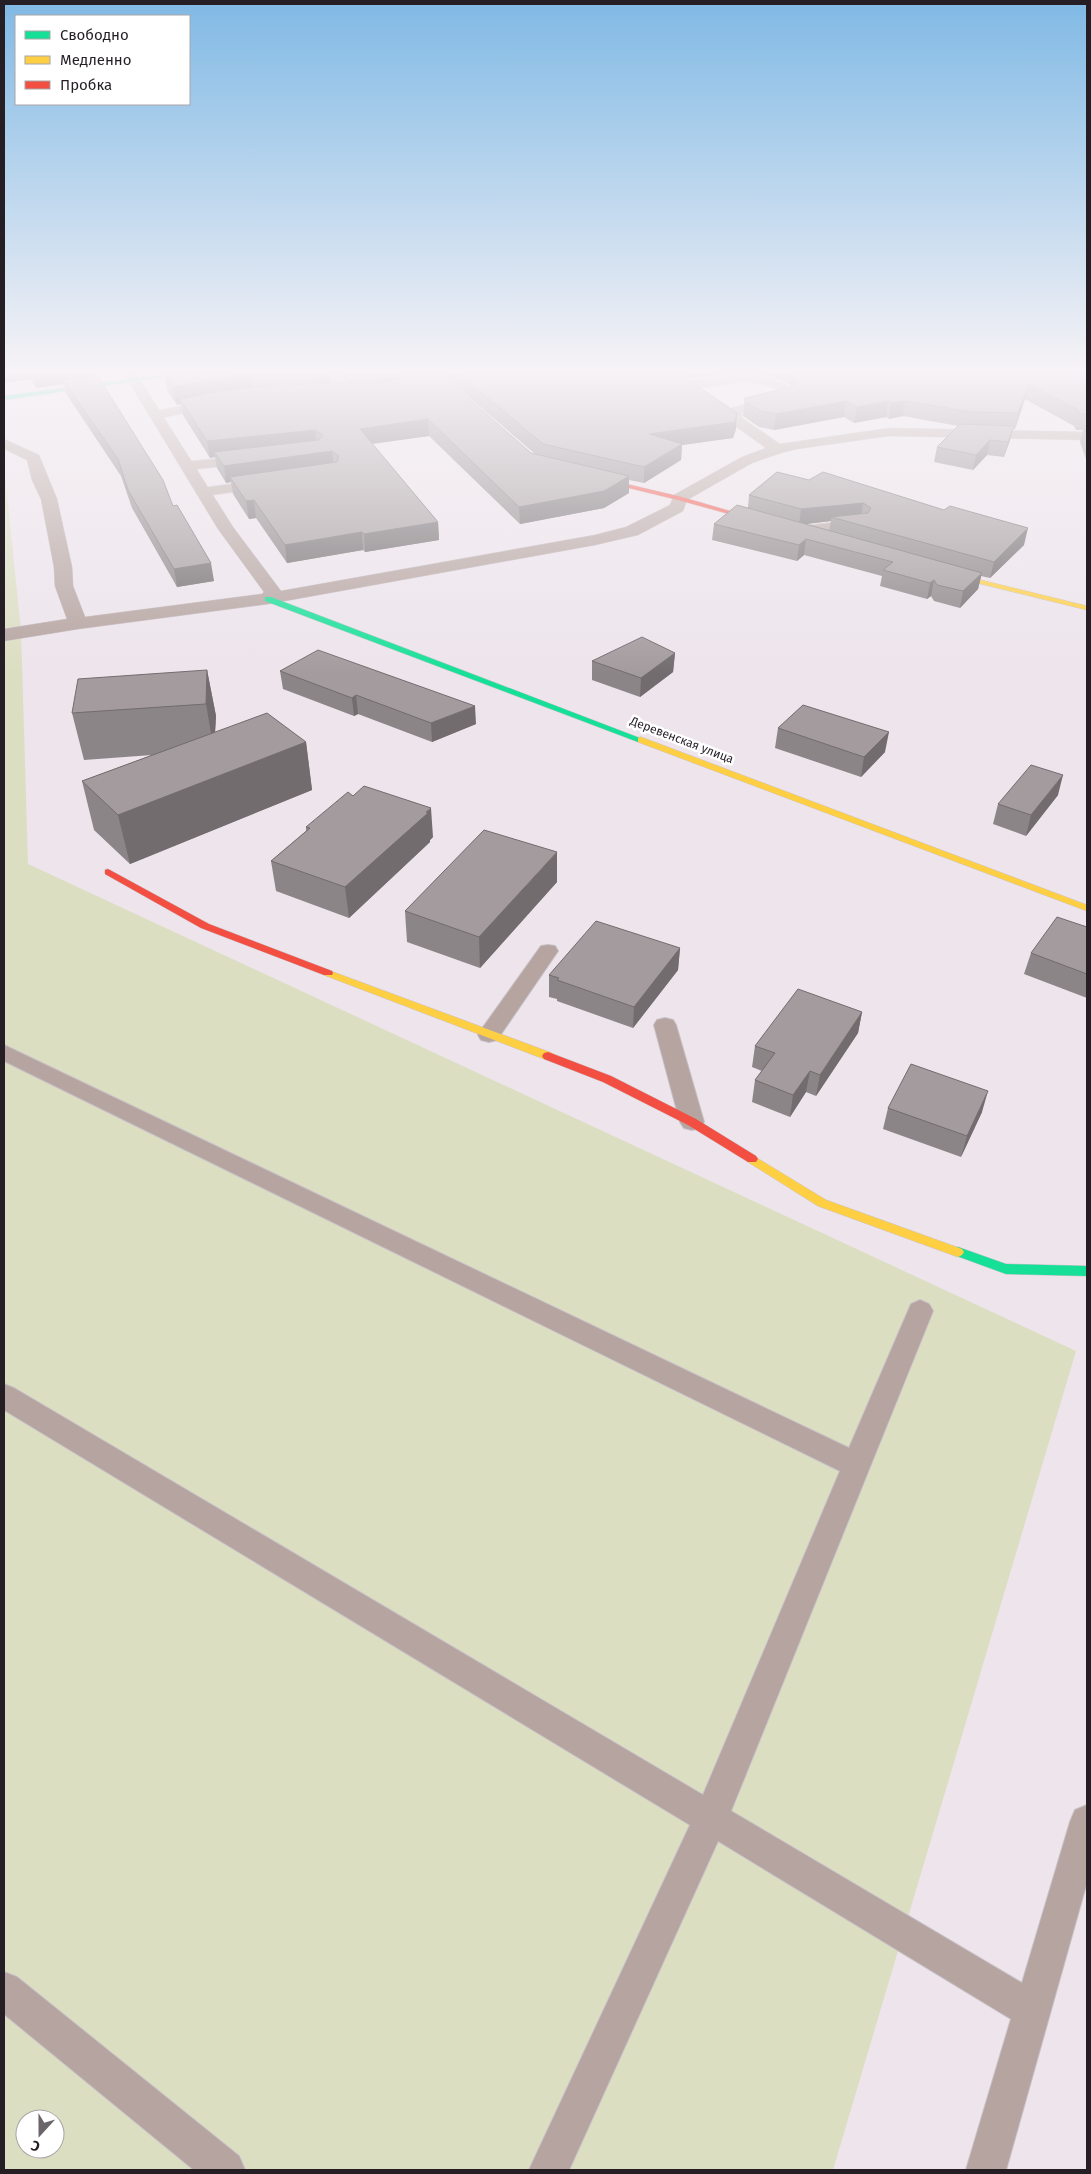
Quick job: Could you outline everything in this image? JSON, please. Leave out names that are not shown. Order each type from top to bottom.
[{"type":"street","points":[[38,471],[49,499],[63,567],[64,586],[78,623]]},
{"type":"street","points":[[189,471],[226,529],[273,592],[268,599]]},
{"type":"street","points":[[4,634],[268,599],[595,540],[632,531],[677,508],[680,498],[727,471]]},
{"type":"street","points":[[585,476],[680,498],[822,538]]},
{"type":"street","points":[[934,570],[1087,608]]},
{"type":"street","name":"Деревенская улица","points":[[268,599],[1087,908]]},
{"type":"street","points":[[108,872],[205,926],[607,1079],[692,1122],[822,1203],[1006,1269],[1087,1271]]},
{"type":"lane","points":[[202,492],[277,482]]},
{"type":"lane","points":[[785,528],[860,524]]},
{"type":"lane","points":[[489,1035],[548,951]]},
{"type":"lane","points":[[665,1025],[692,1122]]},
{"type":"lane","points":[[4,1052],[856,1465]]},
{"type":"lane","points":[[549,2170],[711,1818],[920,1311]]},
{"type":"lane","points":[[4,1396],[1032,2010]]},
{"type":"lane","points":[[986,2170],[1087,1822]]},
{"type":"lane","points":[[4,1990],[225,2170]]},
{"type":"green space","points":[[4,471],[21,630],[28,864],[1076,1351],[833,2170],[4,2170]]},
{"type":"building","points":[[122,471],[158,471],[173,506],[177,505],[211,563],[174,569],[128,490]]},
{"type":"building","points":[[270,471],[396,471],[438,522],[285,545],[254,500],[246,501],[230,477]]},
{"type":"building","points":[[482,471],[610,471],[629,476],[604,491],[519,507]]},
{"type":"building","points":[[777,472],[809,480],[823,472],[944,510],[950,506],[1028,528],[994,562],[831,517],[868,513],[871,508],[863,503],[801,509],[749,495]]},
{"type":"building","points":[[737,505],[982,573],[963,591],[937,585],[934,580],[930,583],[883,570],[893,562],[806,539],[799,545],[714,524]]},
{"type":"building","points":[[642,637],[675,653],[641,678],[592,661]]},
{"type":"building","points":[[318,650],[475,706],[431,723],[356,695],[352,698],[280,671]]},
{"type":"building","points":[[207,670],[206,704],[72,713],[78,679]]},
{"type":"building","points":[[803,705],[889,732],[864,757],[778,728]]},
{"type":"building","points":[[267,713],[306,742],[118,815],[82,781]]},
{"type":"building","points":[[1031,765],[1063,775],[1031,815],[998,804]]},
{"type":"building","points":[[364,786],[431,808],[426,812],[428,813],[345,887],[271,861],[310,828],[306,827],[348,792],[353,796]]},
{"type":"building","points":[[484,830],[557,852],[479,937],[405,911]]},
{"type":"building","points":[[1057,917],[1087,927],[1087,974],[1031,953]]},
{"type":"building","points":[[596,921],[680,948],[634,1007],[557,980],[559,978],[549,975]]},
{"type":"building","points":[[798,989],[862,1012],[820,1075],[810,1071],[793,1095],[755,1080],[775,1053],[755,1046]]},
{"type":"building","points":[[911,1064],[988,1091],[967,1136],[888,1108]]},
{"type":"traffic: fast","points":[[268,599],[641,740]]},
{"type":"traffic: fast","points":[[958,1252],[1006,1269],[1087,1271]]},
{"type":"traffic: slow","points":[[943,572],[1087,608]]},
{"type":"traffic: slow","points":[[641,740],[1087,908]]},
{"type":"traffic: slow","points":[[328,973],[548,1056]]},
{"type":"traffic: slow","points":[[752,1159],[822,1203],[958,1252]]},
{"type":"traffic: jam","points":[[593,478],[680,498],[765,522]]},
{"type":"traffic: jam","points":[[108,872],[205,926],[328,973]]},
{"type":"traffic: jam","points":[[548,1056],[607,1079],[692,1122],[752,1159]]}]
